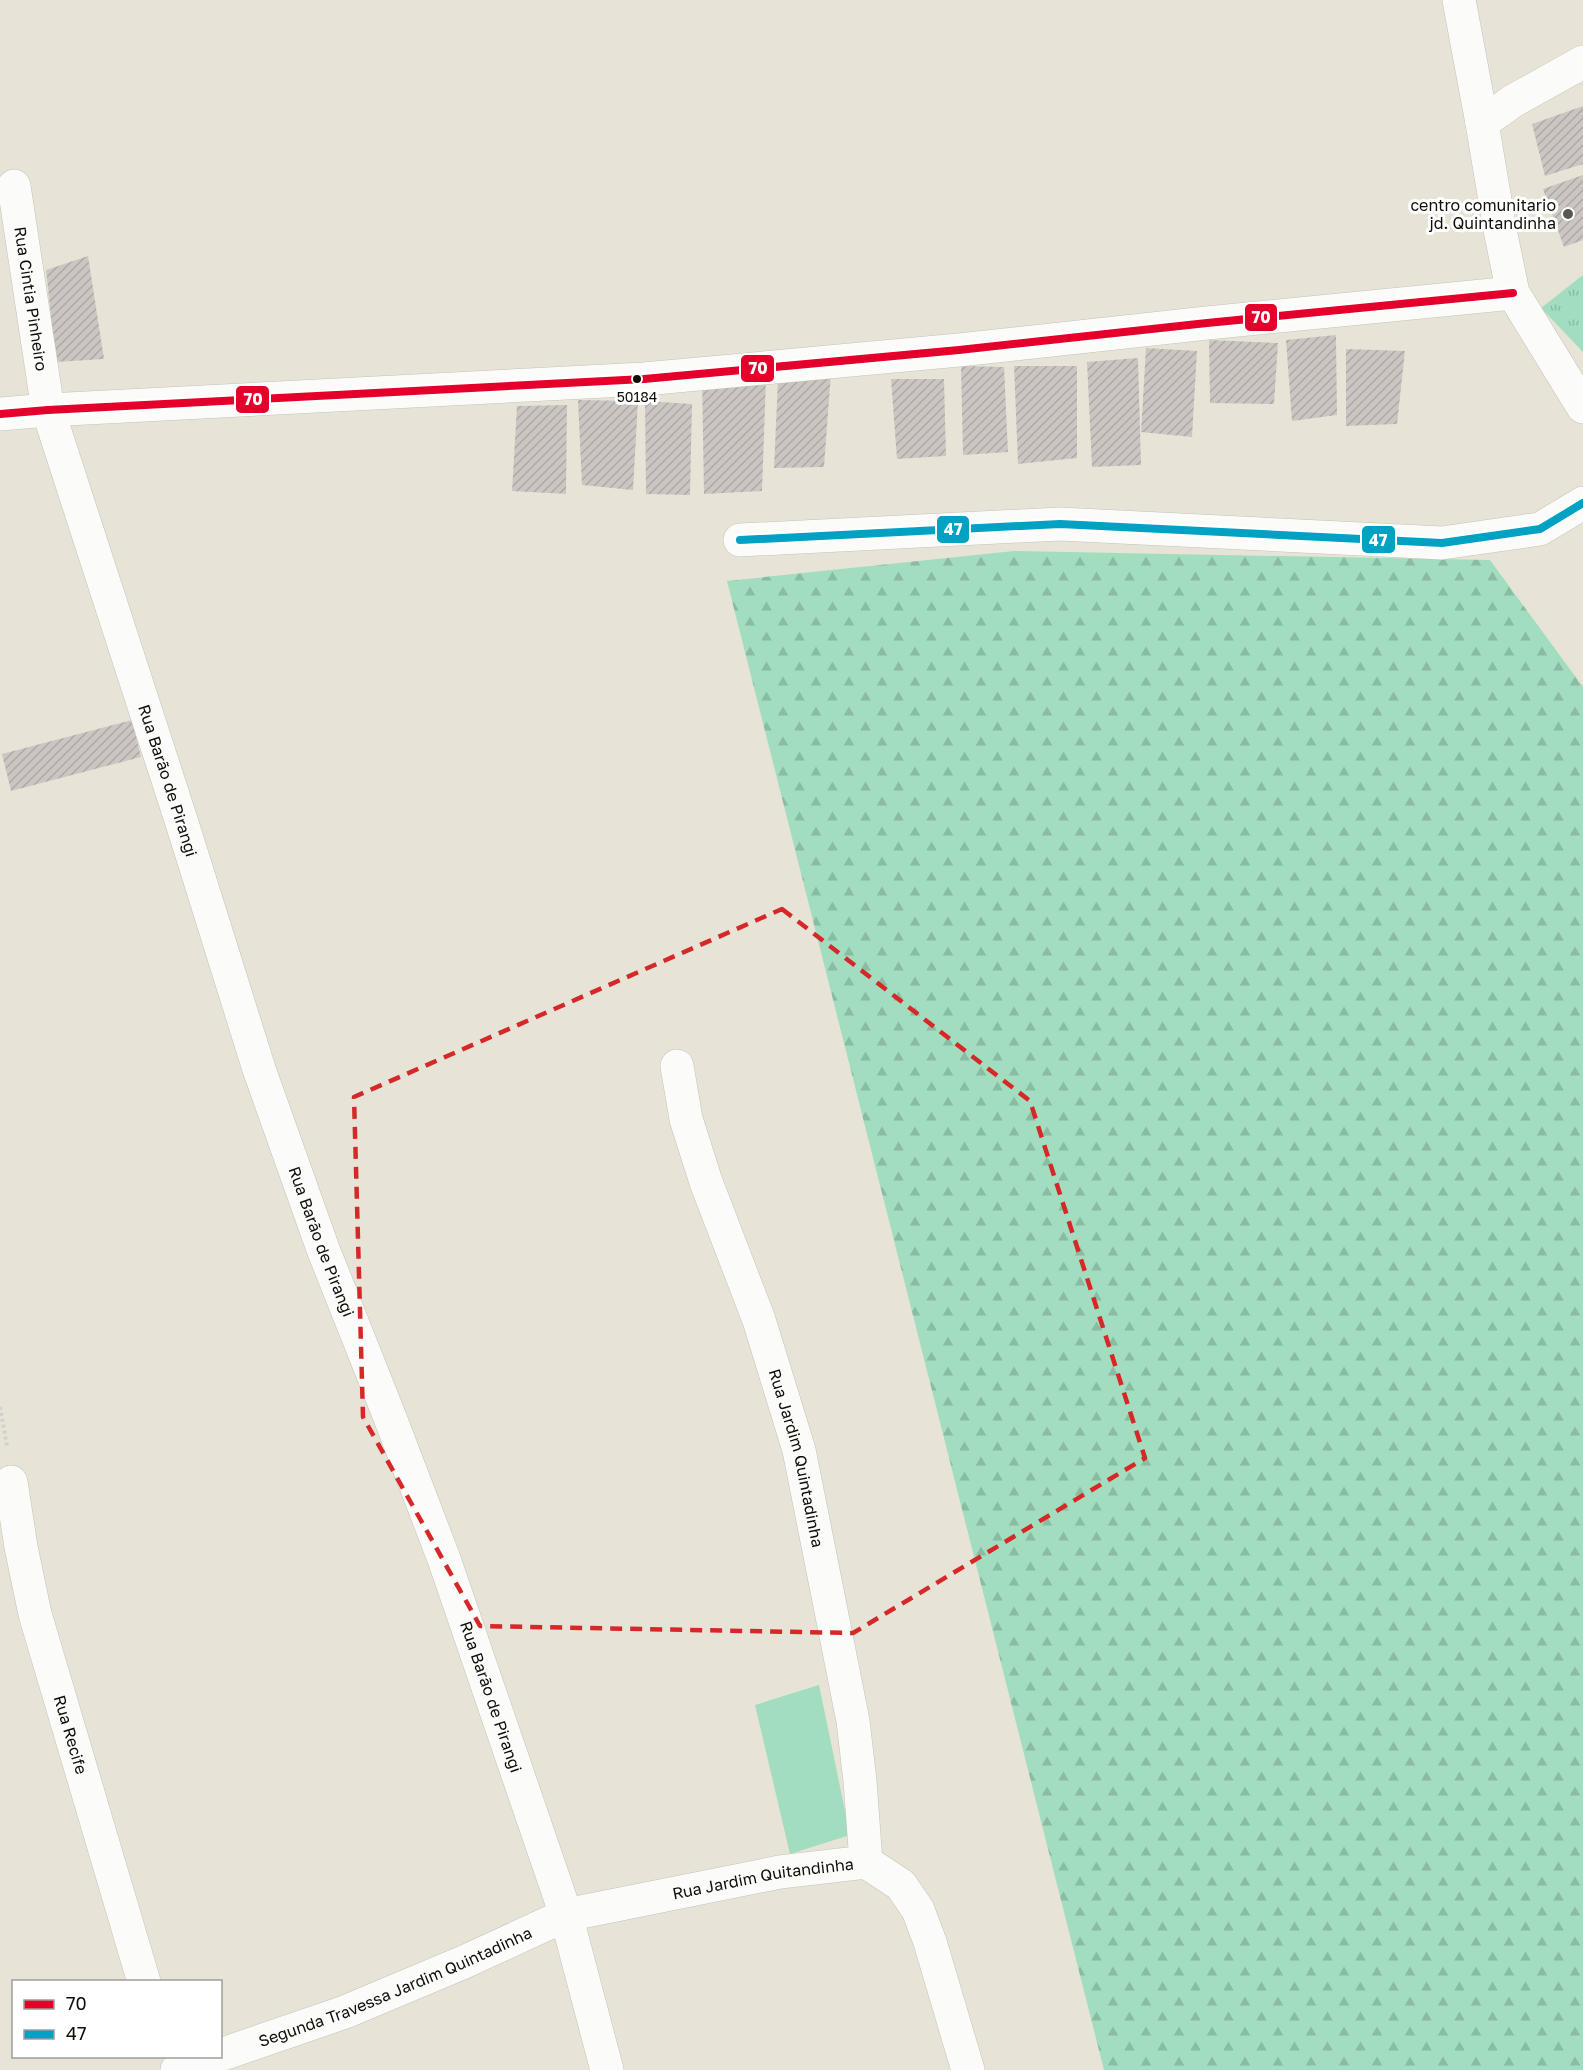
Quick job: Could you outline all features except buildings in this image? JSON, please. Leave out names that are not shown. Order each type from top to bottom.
[{"type":"street","points":[[1459,0],[1513,293],[1583,407]]},
{"type":"street","points":[[1482,123],[1513,101],[1583,62]]},
{"type":"street","name":"Rua Cintia Pinheiro","points":[[15,186],[48,410]]},
{"type":"street","points":[[0,414],[644,380],[1513,293]]},
{"type":"street","name":"Rua Barão de Pirangi","points":[[48,410],[259,1069],[322,1249],[444,1558],[566,1915],[607,2070]]},
{"type":"street","points":[[740,540],[1060,524],[1442,543],[1540,529],[1583,503]]},
{"type":"street","name":"Rua Jardim Quintadinha","points":[[677,1066],[686,1119],[706,1182],[759,1320],[799,1450],[853,1721],[866,1862]]},
{"type":"street","name":"Rua Recife","points":[[11,1482],[35,1614],[143,1980]]},
{"type":"street","name":"Rua Jardim Quitandinha","points":[[566,1915],[780,1872],[866,1862],[900,1885],[918,1910],[930,1942],[968,2070]]},
{"type":"street","name":"Segunda Travessa Jardim Quintadinha","points":[[222,2054],[345,2012],[464,1962],[566,1915]]},
{"type":"street","points":[[177,2070],[210,2058]]},
{"type":"highlighted area","points":[[782,909],[1030,1101],[1145,1458],[853,1633],[480,1626],[363,1417],[354,1097]]},
{"type":"green space","points":[[1583,275],[1583,352],[1541,308]]},
{"type":"green space","points":[[1014,551],[1490,560],[1583,687],[1583,2070],[1104,2070],[727,581]]},
{"type":"green space","points":[[819,1685],[850,1835],[790,1854],[755,1705]]},
{"type":"transit line","name":"70","points":[[0,414],[644,379],[959,350],[1513,293]]},
{"type":"transit line","name":"47","points":[[740,540],[1060,524],[1442,543],[1540,529],[1583,503]]},
{"type":"place","name":"centro comunitario jd. Quintandinha","points":[[1568,214]]},
{"type":"place","name":"50184","points":[[637,379]]}]
